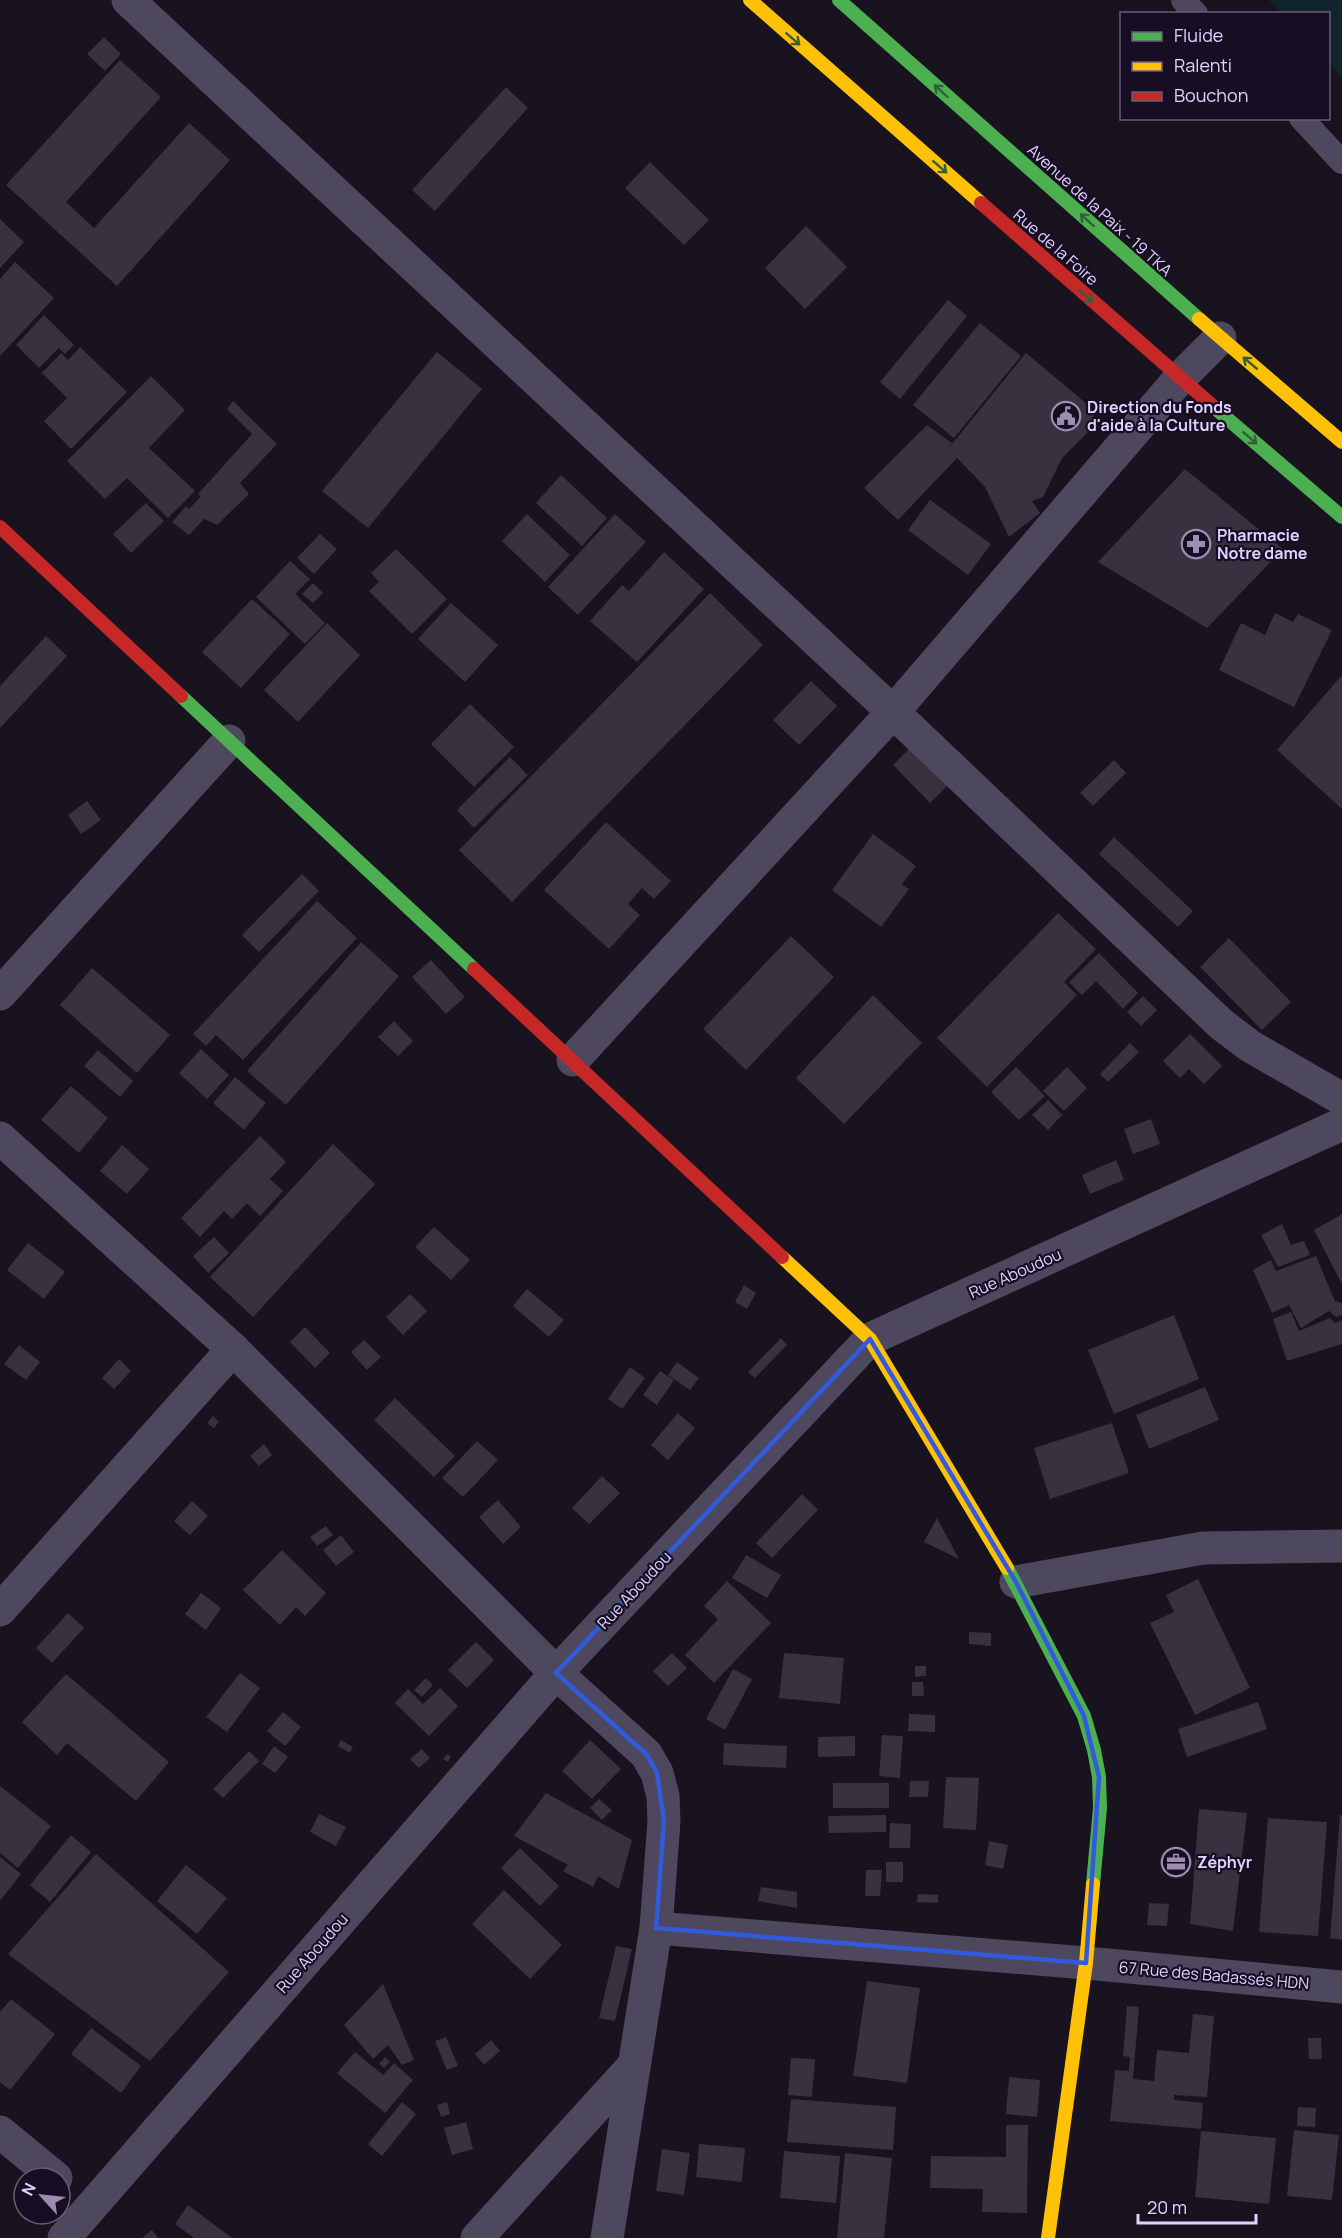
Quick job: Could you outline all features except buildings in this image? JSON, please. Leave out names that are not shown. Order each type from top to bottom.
[{"type":"street","points":[[128,0],[893,712],[1221,1024],[1250,1046],[1342,1099]]},
{"type":"street","name":"Rue de la Foire","points":[[750,0],[1180,378],[1342,517]]},
{"type":"street","name":"Avenue de la Paix - 19 TKA","points":[[838,0],[1220,338],[1342,442]]},
{"type":"street","points":[[573,1060],[893,712],[1180,378],[1220,338]]},
{"type":"street","points":[[0,527],[870,1339],[1016,1581],[1084,1716],[1094,1750],[1099,1777],[1100,1808],[1086,1963],[1048,2238]]},
{"type":"street","points":[[0,994],[229,741]]},
{"type":"street","name":"Rue Aboudou","points":[[64,2238],[556,1673],[870,1339],[1342,1124]]},
{"type":"street","points":[[0,1138],[233,1349],[556,1673],[646,1754],[657,1773],[663,1796],[664,1821],[656,1929],[607,2238]]},
{"type":"street","points":[[0,1610],[233,1349]]},
{"type":"street","points":[[1016,1581],[1203,1548],[1342,1546]]},
{"type":"street","name":"67 Rue des Badassés HDN","points":[[656,1929],[1086,1963],[1342,1987]]},
{"type":"street","points":[[477,2238],[634,2065]]},
{"type":"street","points":[[0,2132],[41,2166]]},
{"type":"street","points":[[72,2191],[91,2207]]},
{"type":"lane","points":[[1183,0],[1194,12]]},
{"type":"lane","points":[[1303,120],[1342,162]]},
{"type":"highlighted area","points":[[870,1339],[1016,1582],[1084,1716],[1099,1777],[1086,1963],[656,1928],[664,1821],[657,1773],[646,1754],[556,1673]]},
{"type":"shaded area","points":[[1269,0],[1342,0],[1342,78],[1330,64],[1330,12],[1281,12]]},
{"type":"traffic: fast","points":[[839,0],[1199,319]]},
{"type":"traffic: fast","points":[[1215,408],[1342,517]]},
{"type":"traffic: fast","points":[[181,696],[474,969]]},
{"type":"traffic: fast","points":[[1007,1568],[1084,1716],[1094,1750],[1099,1777],[1100,1808],[1093,1884]]},
{"type":"traffic: slow","points":[[750,0],[981,203]]},
{"type":"traffic: slow","points":[[1199,319],[1342,442]]},
{"type":"traffic: slow","points":[[782,1257],[870,1339],[1007,1568]]},
{"type":"traffic: slow","points":[[1048,2238],[1086,1963],[1093,1884]]},
{"type":"traffic: jam","points":[[981,203],[1215,408]]},
{"type":"traffic: jam","points":[[0,527],[181,696]]},
{"type":"traffic: jam","points":[[474,969],[782,1257]]},
{"type":"place","name":"Direction du Fonds d'aide à la Culture","points":[[1066,416]]},
{"type":"place","name":"Pharmacie Notre dame","points":[[1196,544]]},
{"type":"place","name":"Zéphyr","points":[[1176,1862]]}]
